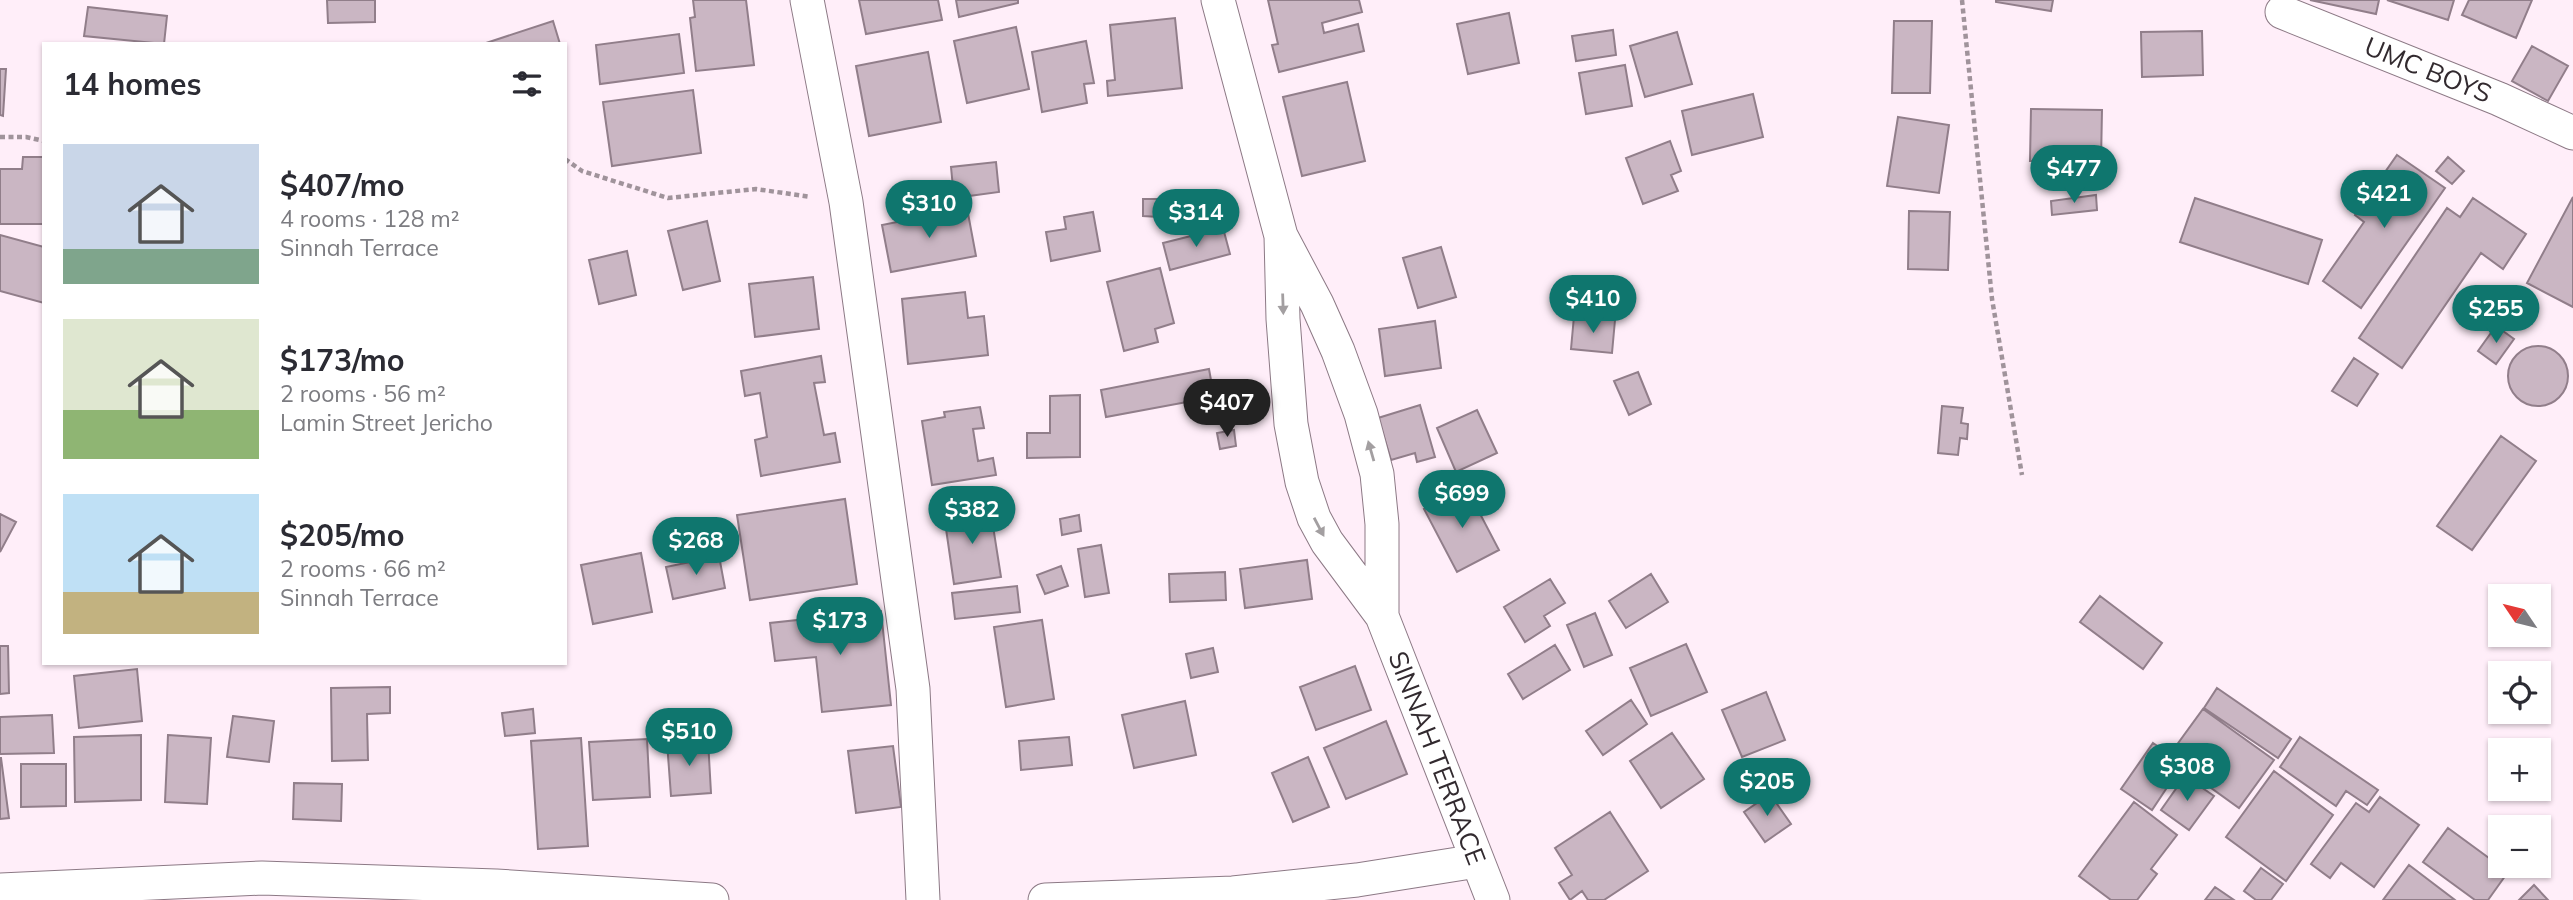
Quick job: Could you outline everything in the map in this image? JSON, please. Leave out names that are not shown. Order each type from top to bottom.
[{"type":"street","points":[[807,0],[846,202],[913,689],[923,900]]},
{"type":"street","points":[[1217,0],[1280,236]]},
{"type":"street","name":"UMC BOYS","points":[[2282,12],[2499,99],[2573,133]]},
{"type":"street","name":"SINNAH TERRACE","points":[[1280,236],[1338,351],[1377,474],[1382,524],[1382,616]]},
{"type":"street","name":"SINNAH TERRACE","points":[[1280,236],[1291,424],[1301,481],[1314,518],[1327,542],[1382,616],[1493,900]]},
{"type":"street","points":[[1045,900],[1233,892],[1357,880],[1477,861]]},
{"type":"street","points":[[0,890],[496,886],[712,900]]},
{"type":"path","points":[[1962,0],[1992,299],[2022,475]]},
{"type":"path","points":[[0,137],[26,137],[42,141]]},
{"type":"path","points":[[567,160],[582,171],[668,198],[756,190],[846,202]]},
{"type":"building","points":[[327,0],[375,0],[375,22],[328,23]]},
{"type":"building","points":[[693,0],[746,0],[754,65],[696,71],[690,18],[695,17]]},
{"type":"building","points":[[859,0],[938,0],[942,20],[866,34]]},
{"type":"building","points":[[956,0],[1018,0],[1018,3],[959,17]]},
{"type":"building","points":[[1268,0],[1359,0],[1362,12],[1322,23],[1324,33],[1358,24],[1364,51],[1279,72],[1272,45],[1278,44]]},
{"type":"building","points":[[1996,0],[2053,0],[2051,11]]},
{"type":"building","points":[[2310,0],[2379,0],[2376,14]]},
{"type":"building","points":[[2387,0],[2454,0],[2448,20]]},
{"type":"building","points":[[2469,0],[2532,0],[2516,38],[2462,15]]},
{"type":"building","points":[[88,7],[167,16],[164,42],[84,36]]},
{"type":"building","points":[[1509,13],[1519,63],[1468,74],[1457,24]]},
{"type":"building","points":[[1175,18],[1182,88],[1108,96],[1107,81],[1115,80],[1110,25]]},
{"type":"building","points":[[553,21],[559,42],[489,42]]},
{"type":"building","points":[[1894,21],[1932,21],[1930,93],[1892,93]]},
{"type":"building","points":[[1016,27],[1029,89],[967,103],[954,41]]},
{"type":"building","points":[[1613,30],[1616,55],[1576,61],[1572,36]]},
{"type":"building","points":[[2202,31],[2203,75],[2142,77],[2141,32]]},
{"type":"building","points":[[1677,32],[1692,84],[1645,97],[1630,46]]},
{"type":"building","points":[[679,34],[684,73],[600,84],[596,45]]},
{"type":"building","points":[[1086,41],[1094,83],[1084,84],[1087,103],[1042,112],[1032,52]]},
{"type":"building","points":[[2532,46],[2568,66],[2548,101],[2512,81]]},
{"type":"building","points":[[928,52],[941,122],[869,136],[856,66]]},
{"type":"building","points":[[1625,65],[1632,106],[1586,114],[1579,73]]},
{"type":"building","points":[[0,69],[6,69],[3,116],[0,115]]},
{"type":"building","points":[[1347,82],[1365,161],[1302,176],[1283,97]]},
{"type":"building","points":[[693,90],[701,153],[612,166],[603,102]]},
{"type":"building","points":[[1753,94],[1763,137],[1692,155],[1682,111]]},
{"type":"building","points":[[2031,109],[2102,110],[2101,162],[2030,161]]},
{"type":"building","points":[[1898,117],[1949,125],[1939,193],[1887,186]]},
{"type":"building","points":[[1670,141],[1681,171],[1671,175],[1678,191],[1643,204],[1626,158]]},
{"type":"building","points":[[2397,155],[2445,188],[2361,308],[2323,281],[2364,222],[2355,215]]},
{"type":"building","points":[[23,157],[42,157],[42,224],[0,224],[0,169],[22,169]]},
{"type":"building","points":[[2448,157],[2464,171],[2452,184],[2436,171]]},
{"type":"building","points":[[996,162],[999,192],[954,198],[951,167]]},
{"type":"building","points":[[2096,195],[2097,210],[2052,215],[2051,201]]},
{"type":"building","points":[[2573,197],[2573,307],[2527,283]]},
{"type":"building","points":[[2195,198],[2322,240],[2308,284],[2180,242]]},
{"type":"building","points":[[2473,198],[2526,234],[2503,269],[2481,253],[2402,368],[2359,338],[2447,208],[2460,217]]},
{"type":"building","points":[[1143,199],[1160,199],[1159,217],[1143,216]]},
{"type":"building","points":[[967,208],[976,256],[891,272],[882,225]]},
{"type":"building","points":[[1909,211],[1950,212],[1948,270],[1908,269]]},
{"type":"building","points":[[1093,212],[1100,251],[1051,261],[1046,232],[1066,229],[1064,217]]},
{"type":"building","points":[[707,221],[720,281],[683,290],[668,231]]},
{"type":"building","points":[[1223,228],[1230,254],[1170,270],[1163,243]]},
{"type":"building","points":[[0,235],[42,246],[42,302],[0,291]]},
{"type":"building","points":[[1441,247],[1456,297],[1418,308],[1403,258]]},
{"type":"building","points":[[627,251],[636,295],[599,304],[589,260]]},
{"type":"building","points":[[1160,268],[1174,323],[1155,329],[1158,342],[1124,351],[1107,282]]},
{"type":"building","points":[[813,277],[819,329],[755,337],[749,284]]},
{"type":"building","points":[[965,292],[968,318],[984,316],[988,355],[908,364],[902,299]]},
{"type":"building","points":[[1574,316],[1615,320],[1612,353],[1571,349]]},
{"type":"building","points":[[1435,321],[1441,368],[1385,376],[1379,329]]},
{"type":"building","points":[[2496,326],[2514,339],[2496,364],[2478,351]]},
{"type":"building","points":[[2532,346],[2544,346],[2563,359],[2568,376],[2566,388],[2555,401],[2544,406],[2532,406],[2513,393],[2508,382],[2508,370],[2521,351]]},
{"type":"building","points":[[821,356],[825,382],[814,383],[824,435],[835,433],[840,462],[761,476],[755,440],[767,437],[760,393],[745,396],[741,371]]},
{"type":"building","points":[[2354,358],[2378,374],[2357,406],[2332,391]]},
{"type":"building","points":[[1209,369],[1214,397],[1106,417],[1101,390]]},
{"type":"building","points":[[1638,372],[1651,404],[1629,415],[1614,381]]},
{"type":"building","points":[[1080,395],[1080,457],[1027,458],[1027,433],[1050,433],[1050,396]]},
{"type":"building","points":[[1420,405],[1435,457],[1417,462],[1415,453],[1391,460],[1378,418]]},
{"type":"building","points":[[1942,406],[1963,408],[1961,423],[1968,424],[1967,439],[1960,438],[1958,455],[1938,453]]},
{"type":"building","points":[[980,407],[984,428],[973,429],[978,461],[993,458],[996,475],[932,485],[922,421],[945,417],[944,412]]},
{"type":"building","points":[[1477,410],[1497,453],[1456,472],[1437,428]]},
{"type":"building","points":[[1234,430],[1236,446],[1220,449],[1217,433]]},
{"type":"building","points":[[2501,436],[2536,461],[2472,550],[2437,526]]},
{"type":"building","points":[[1466,487],[1499,550],[1457,572],[1424,509]]},
{"type":"building","points":[[845,499],[857,584],[750,600],[737,515]]},
{"type":"building","points":[[990,507],[1001,577],[954,584],[944,515]]},
{"type":"building","points":[[0,514],[16,522],[0,552]]},
{"type":"building","points":[[1079,515],[1081,531],[1062,535],[1060,519]]},
{"type":"building","points":[[1101,545],[1109,593],[1085,597],[1078,549]]},
{"type":"building","points":[[641,553],[652,612],[593,624],[581,565]]},
{"type":"building","points":[[719,556],[725,588],[673,599],[666,567]]},
{"type":"building","points":[[1307,560],[1312,599],[1245,608],[1240,569]]},
{"type":"building","points":[[1061,566],[1068,586],[1045,594],[1037,575]]},
{"type":"building","points":[[1225,572],[1226,600],[1170,602],[1169,574]]},
{"type":"building","points":[[1651,574],[1668,602],[1626,628],[1609,601]]},
{"type":"building","points":[[1550,579],[1565,603],[1544,616],[1550,626],[1525,642],[1504,607]]},
{"type":"building","points":[[1017,586],[1020,612],[955,619],[952,593]]},
{"type":"building","points":[[2100,596],[2162,643],[2143,669],[2080,622]]},
{"type":"building","points":[[881,611],[891,705],[822,712],[816,657],[775,661],[770,623]]},
{"type":"building","points":[[1595,613],[1612,655],[1584,667],[1567,625]]},
{"type":"building","points":[[1042,620],[1054,699],[1006,707],[994,627]]},
{"type":"building","points":[[1686,644],[1707,692],[1651,716],[1630,668]]},
{"type":"building","points":[[1555,645],[1570,670],[1523,699],[1508,674]]},
{"type":"building","points":[[0,646],[8,646],[9,693],[0,694]]},
{"type":"building","points":[[1213,648],[1218,672],[1191,678],[1186,654]]},
{"type":"building","points":[[1355,666],[1371,710],[1316,730],[1300,687]]},
{"type":"building","points":[[137,669],[142,721],[79,728],[74,676]]},
{"type":"building","points":[[390,687],[390,713],[367,714],[368,760],[332,761],[331,688]]},
{"type":"building","points":[[2217,688],[2291,739],[2278,758],[2204,708]]},
{"type":"building","points":[[1766,692],[1785,740],[1742,757],[1722,710]]},
{"type":"building","points":[[1631,700],[1647,724],[1603,755],[1586,731]]},
{"type":"building","points":[[1185,701],[1196,755],[1134,768],[1122,715]]},
{"type":"building","points":[[533,709],[535,733],[505,736],[502,713]]},
{"type":"building","points":[[2203,709],[2274,760],[2239,808],[2168,757]]},
{"type":"building","points":[[52,715],[54,753],[0,754],[0,717]]},
{"type":"building","points":[[233,716],[274,721],[269,762],[227,757]]},
{"type":"building","points":[[1386,721],[1407,774],[1346,799],[1324,748]]},
{"type":"building","points":[[1672,733],[1704,779],[1661,808],[1630,761]]},
{"type":"building","points":[[141,735],[141,800],[75,802],[74,737]]},
{"type":"building","points":[[168,735],[211,738],[207,804],[165,802]]},
{"type":"building","points":[[1069,737],[1072,765],[1021,770],[1019,741]]},
{"type":"building","points":[[2300,737],[2378,790],[2367,805],[2346,791],[2336,806],[2280,767]]},
{"type":"building","points":[[581,738],[588,846],[538,849],[531,741]]},
{"type":"building","points":[[647,739],[650,797],[593,800],[589,742]]},
{"type":"building","points":[[708,740],[711,793],[671,796],[667,742]]},
{"type":"building","points":[[2153,743],[2169,754],[2162,764],[2176,774],[2152,810],[2121,789]]},
{"type":"building","points":[[893,746],[901,807],[856,813],[848,751]]},
{"type":"building","points":[[1308,757],[1329,807],[1293,822],[1272,773]]},
{"type":"building","points":[[0,758],[9,818],[0,819]]},
{"type":"building","points":[[21,764],[66,764],[66,806],[21,807]]},
{"type":"building","points":[[2274,771],[2333,815],[2286,881],[2226,837]]},
{"type":"building","points":[[2185,776],[2214,796],[2189,830],[2161,810]]},
{"type":"building","points":[[294,783],[342,784],[341,821],[293,819]]},
{"type":"building","points":[[1770,794],[1791,824],[1765,842],[1744,812]]},
{"type":"building","points":[[2380,797],[2419,825],[2374,887],[2341,863],[2330,878],[2311,864],[2356,803],[2369,812]]},
{"type":"building","points":[[2134,802],[2177,835],[2151,869],[2157,874],[2137,900],[2111,900],[2079,876]]},
{"type":"building","points":[[1610,812],[1648,871],[1604,900],[1588,900],[1582,891],[1570,900],[1559,883],[1572,875],[1555,848]]},
{"type":"building","points":[[2448,828],[2488,857],[2488,878],[2504,878],[2488,900],[2475,900],[2423,862]]},
{"type":"building","points":[[2409,865],[2455,900],[2383,900]]},
{"type":"building","points":[[2261,868],[2283,884],[2271,900],[2256,900],[2244,891]]},
{"type":"building","points":[[2534,885],[2548,900],[2519,900]]},
{"type":"building","points":[[2215,887],[2234,900],[2205,900]]}]
